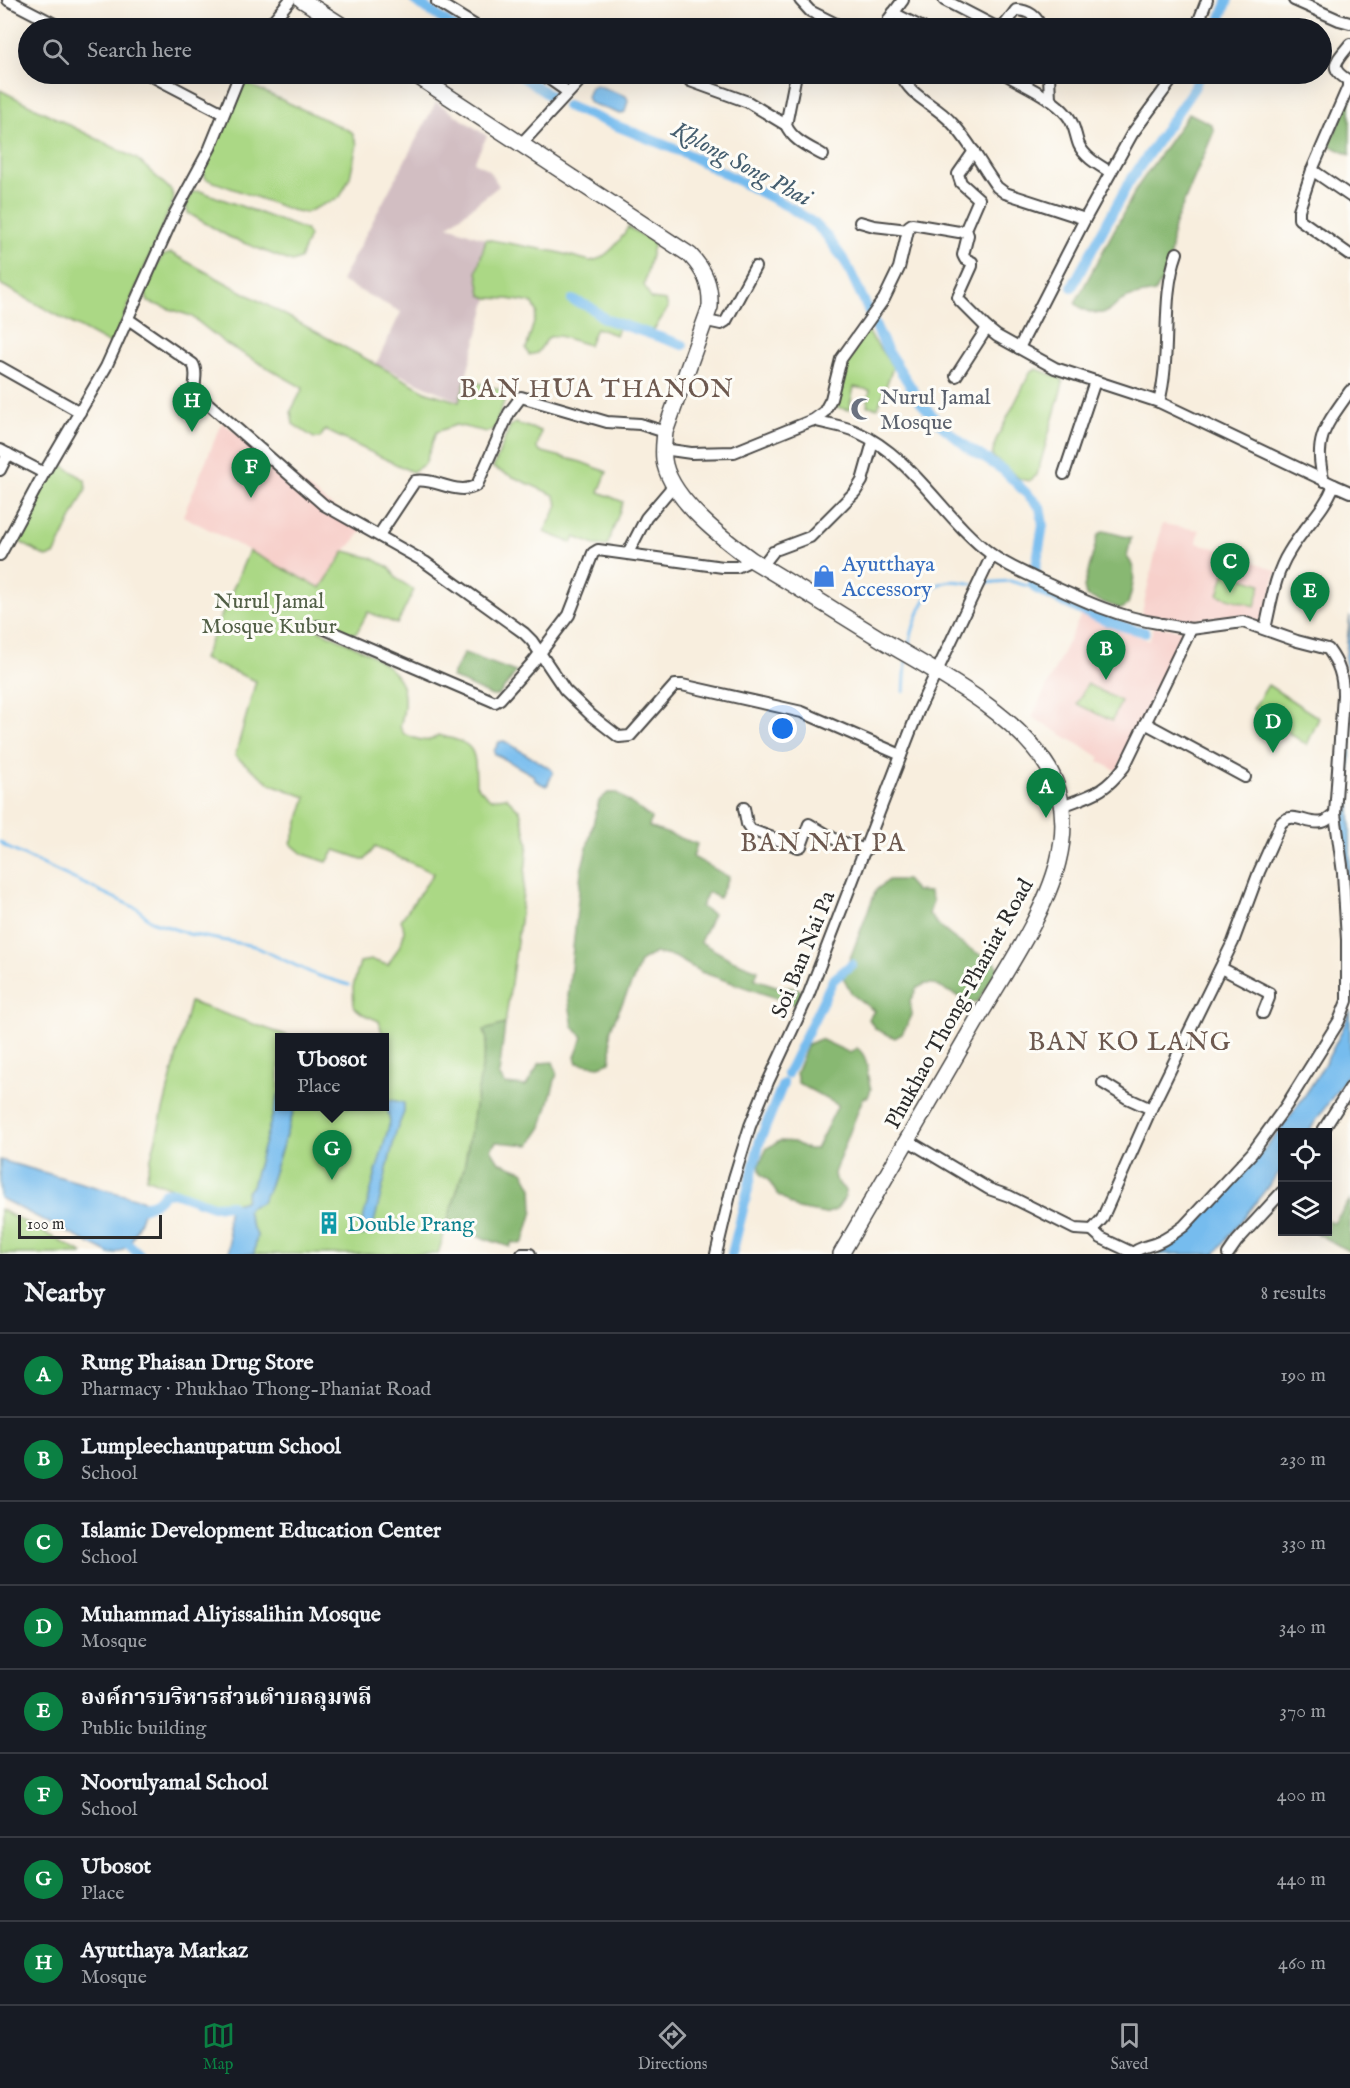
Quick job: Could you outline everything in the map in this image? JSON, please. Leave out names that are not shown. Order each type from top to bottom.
[{"type":"street","points":[[8,0],[43,18]]},
{"type":"street","points":[[275,18],[290,0]]},
{"type":"street","points":[[302,0],[330,18]]},
{"type":"street","points":[[800,0],[810,10],[825,18]]},
{"type":"street","points":[[890,18],[903,0]]},
{"type":"street","points":[[944,0],[979,18]]},
{"type":"street","points":[[1200,18],[1207,0]]},
{"type":"street","points":[[1294,0],[1350,23]]},
{"type":"street","points":[[437,2],[463,18]]},
{"type":"street","points":[[1010,18],[1016,10],[1023,10],[1037,18]]},
{"type":"street","points":[[893,13],[903,18]]},
{"type":"street","points":[[1350,44],[1336,63],[1335,69],[1338,74],[1348,80],[1348,87],[1312,170],[1299,210],[1299,219],[1350,255]]},
{"type":"street","points":[[167,84],[223,113]]},
{"type":"street","points":[[0,555],[44,473],[106,367],[175,213],[210,148],[236,84]]},
{"type":"street","name":"Phukhao Thong-Phaniat Road","points":[[429,84],[690,255],[700,265],[711,293],[710,307],[707,321],[665,432],[663,449],[665,467],[674,485],[698,516],[729,543],[757,563],[936,672],[1003,717],[1032,746],[1048,768],[1058,788],[1064,830],[1058,865],[1050,887],[1014,956],[841,1254]]},
{"type":"street","points":[[556,84],[568,92]]},
{"type":"street","points":[[521,144],[576,84]]},
{"type":"street","points":[[698,84],[748,102],[786,124]]},
{"type":"street","points":[[794,84],[786,124],[789,132],[797,140],[823,155]]},
{"type":"street","points":[[907,84],[925,103],[950,120],[974,151],[997,188],[1005,193],[1085,219]]},
{"type":"street","points":[[1022,84],[1050,100],[1069,116],[1085,154],[1110,172]]},
{"type":"street","points":[[1049,84],[1050,100]]},
{"type":"street","points":[[1019,348],[1110,172],[1132,134],[1169,84]]},
{"type":"street","points":[[663,449],[691,453],[734,452],[813,420],[824,412],[831,399],[841,359],[884,299],[899,268],[908,231],[912,224],[959,232],[966,229],[980,199],[961,183],[958,174],[974,151]]},
{"type":"street","points":[[1312,170],[1350,196]]},
{"type":"street","points":[[860,222],[908,231]]},
{"type":"street","points":[[966,229],[968,235],[963,255],[965,260],[972,262],[972,266],[958,297],[987,328],[1055,368],[1159,402],[1350,492]]},
{"type":"street","points":[[1159,402],[1164,382],[1172,269],[1177,254]]},
{"type":"street","points":[[707,321],[721,324],[726,321],[755,267]]},
{"type":"street","points":[[128,320],[193,364],[196,373],[196,393],[324,505],[425,562],[524,633],[566,690],[592,717],[620,737],[630,736],[675,686],[682,685],[802,712],[901,755]]},
{"type":"street","points":[[956,376],[987,328]]},
{"type":"street","points":[[0,367],[80,412]]},
{"type":"street","points":[[1064,474],[1095,381]]},
{"type":"street","points":[[1265,628],[1273,594],[1289,552],[1329,498],[1329,483],[1320,465],[1322,435],[1350,391]]},
{"type":"street","points":[[379,535],[415,481],[422,479],[464,490],[477,485],[509,413],[521,397],[607,422],[640,424],[665,432]]},
{"type":"street","points":[[813,420],[857,431],[892,454],[919,480],[964,531],[992,555],[1022,572],[1113,613],[1133,619],[1191,629],[1243,622],[1265,628],[1297,641],[1328,649],[1339,663],[1343,678],[1335,814],[1343,873],[1347,940],[1347,1001],[1339,1022],[1286,1106],[1252,1153],[1184,1226],[1158,1243],[1138,1248],[1132,1253],[1101,1238],[1092,1230],[1076,1229],[1009,1196],[989,1189],[907,1140]]},
{"type":"street","points":[[318,626],[495,702],[540,653],[569,615],[576,603],[593,553],[598,550],[628,553],[723,567],[757,563],[776,551],[810,537],[855,492],[862,481],[873,442]]},
{"type":"street","points":[[0,470],[4,452],[44,473]]},
{"type":"street","points":[[628,553],[646,518],[674,485]]},
{"type":"street","name":"Soi Ban Nai Pa","points":[[716,1254],[734,1178],[750,1126],[808,996],[901,755],[936,672],[992,555]]},
{"type":"street","points":[[1062,806],[1099,792],[1112,782],[1124,767],[1191,629]]},
{"type":"street","points":[[1145,723],[1245,777]]},
{"type":"street","points":[[744,808],[747,824],[756,833],[798,847],[801,846],[809,824],[838,841],[866,850]]},
{"type":"street","points":[[1092,1230],[1102,1219],[1150,1109],[1221,968],[1281,823],[1286,818],[1296,817],[1315,823],[1324,822],[1335,814]]},
{"type":"street","points":[[1221,968],[1269,993],[1263,1013]]},
{"type":"street","points":[[1103,1083],[1150,1109]]},
{"type":"street","points":[[1325,1128],[1350,1088]]},
{"type":"street","points":[[1228,1254],[1278,1196]]},
{"type":"street","points":[[522,1254],[530,1254]]},
{"type":"shaded area","points":[[436,102],[487,136],[474,162],[489,170],[499,186],[448,226],[486,239],[477,271],[481,295],[488,298],[459,401],[376,364],[401,312],[341,281]]},
{"type":"shaded area","points":[[222,422],[363,530],[339,558],[321,588],[183,516]]},
{"type":"shaded area","points":[[1162,524],[1199,530],[1197,543],[1232,553],[1277,571],[1265,617],[1260,622],[1235,615],[1183,621],[1141,617]]},
{"type":"shaded area","points":[[1081,615],[1149,640],[1154,626],[1182,630],[1181,643],[1117,771],[1098,761],[1100,757],[1032,717]]},
{"type":"green space","points":[[241,84],[247,84],[352,132],[357,144],[350,177],[340,197],[305,213],[206,179],[203,170]]},
{"type":"green space","points":[[0,90],[137,159],[171,190],[174,199],[113,342],[108,343],[0,284]]},
{"type":"green space","points":[[1350,99],[1350,155],[1329,145]]},
{"type":"green space","points":[[1189,113],[1211,124],[1214,131],[1174,226],[1168,268],[1161,283],[1155,292],[1129,297],[1105,312],[1096,313],[1083,309],[1075,303],[1138,186]]},
{"type":"green space","points":[[200,191],[306,230],[309,236],[300,259],[292,262],[229,237],[188,213],[186,205],[193,192]]},
{"type":"green space","points":[[628,227],[654,242],[644,285],[651,299],[666,301],[668,308],[653,331],[622,321],[616,335],[596,328],[589,345],[559,336],[549,337],[537,353],[529,355],[526,349],[537,312],[533,303],[488,298],[481,295],[477,271],[486,239],[557,252],[590,261],[607,253]]},
{"type":"green space","points":[[171,253],[427,392],[459,402],[466,379],[501,390],[505,399],[494,429],[487,432],[456,425],[436,432],[425,464],[412,472],[325,430],[320,438],[314,438],[293,424],[291,411],[303,388],[226,344],[191,316],[148,302],[145,292],[162,256]]},
{"type":"green space","points":[[866,329],[893,367],[878,408],[867,406],[870,390],[854,387],[849,410],[832,406],[839,370]]},
{"type":"green space","points":[[1036,369],[1061,378],[1063,383],[1037,475],[1029,481],[1020,479],[992,456],[996,440],[1031,371]]},
{"type":"green space","points":[[515,423],[541,431],[537,448],[539,451],[581,462],[607,472],[599,492],[623,502],[607,546],[595,545],[575,537],[572,543],[544,532],[558,505],[554,495],[493,468],[510,426]]},
{"type":"green space","points":[[61,464],[85,480],[86,489],[54,555],[46,557],[20,542],[18,533],[53,466]]},
{"type":"green space","points":[[1104,531],[1131,538],[1127,557],[1133,568],[1134,580],[1128,604],[1121,609],[1086,596],[1084,587],[1098,535]]},
{"type":"green space","name":"Nurul Jamal Mosque Kubur","points":[[249,551],[321,588],[345,551],[372,558],[390,568],[396,578],[414,590],[397,624],[368,612],[357,632],[350,635],[312,619],[310,626],[384,663],[400,681],[404,692],[400,727],[404,734],[426,740],[438,735],[460,741],[471,749],[474,755],[476,785],[490,799],[506,797],[520,811],[528,843],[520,921],[505,1024],[484,1031],[487,1040],[464,1168],[438,1254],[254,1254],[257,1235],[247,1211],[250,1207],[261,1203],[268,1190],[294,1111],[389,1111],[389,1033],[382,1033],[379,1021],[354,1007],[353,987],[360,962],[372,960],[388,965],[403,938],[401,920],[434,873],[375,847],[365,860],[335,850],[327,862],[303,854],[291,844],[306,797],[271,784],[235,756],[256,681],[203,659]]},
{"type":"green space","points":[[1225,572],[1261,584],[1255,606],[1218,595]]},
{"type":"green space","points":[[464,653],[516,672],[499,695],[492,696],[451,677]]},
{"type":"green space","points":[[1087,684],[1121,701],[1112,721],[1077,704]]},
{"type":"green space","points":[[1268,685],[1319,718],[1307,745],[1253,709]]},
{"type":"green space","points":[[608,793],[617,793],[651,818],[649,827],[697,844],[693,857],[729,877],[719,898],[708,892],[701,907],[713,914],[700,942],[732,960],[758,970],[755,979],[779,987],[797,988],[802,992],[796,1005],[701,972],[675,957],[655,953],[640,962],[614,1021],[610,1032],[610,1062],[599,1066],[577,1063],[575,1057],[583,1037],[573,1027],[568,997],[581,871],[599,801]]},
{"type":"green space","points":[[889,880],[906,880],[916,891],[929,892],[933,901],[929,914],[943,930],[996,963],[998,969],[978,1001],[972,1003],[933,984],[925,984],[917,988],[910,1001],[912,1015],[902,1034],[895,1038],[875,1029],[869,1019],[874,1011],[852,994],[843,977],[876,890]]},
{"type":"green space","points":[[190,1002],[279,1033],[275,1033],[275,1107],[252,1186],[247,1192],[245,1201],[235,1204],[209,1201],[146,1178]]},
{"type":"green space","points":[[505,1024],[499,1075],[505,1084],[526,1086],[540,1063],[553,1062],[557,1073],[542,1127],[530,1145],[496,1142],[491,1149],[499,1162],[523,1171],[532,1188],[533,1211],[524,1241],[520,1244],[512,1242],[510,1247],[465,1232],[448,1220],[464,1168],[487,1040],[484,1030]]},
{"type":"green space","points":[[820,1039],[850,1053],[857,1048],[866,1062],[871,1089],[868,1097],[863,1098],[834,1173],[835,1180],[845,1190],[845,1197],[836,1210],[825,1214],[798,1209],[777,1194],[769,1181],[761,1174],[759,1165],[767,1148],[780,1141],[794,1142],[807,1149],[816,1149],[838,1105],[798,1083],[796,1073],[808,1044]]},
{"type":"green space","points":[[1350,1200],[1350,1252],[1322,1236],[1332,1236],[1332,1222],[1334,1223]]},
{"type":"green space","points":[[0,1209],[84,1254],[0,1254]]},
{"type":"water","points":[[596,85],[626,96],[628,100],[625,112],[620,114],[590,103],[587,97],[591,87]]},
{"type":"water","points":[[1350,616],[1350,908],[1342,822],[1349,675],[1345,661]]},
{"type":"water","points":[[504,741],[551,769],[553,772],[546,786],[536,781],[533,775],[495,754],[494,751],[499,742]]},
{"type":"water","points":[[1350,1011],[1350,1072],[1311,1128],[1281,1128],[1326,1062]]},
{"type":"water","points":[[389,1101],[404,1103],[404,1112],[396,1132],[372,1231],[361,1235],[361,1226],[390,1122]]},
{"type":"water","points":[[275,1107],[275,1111],[294,1111],[268,1190],[261,1203],[250,1207],[247,1211],[257,1235],[254,1254],[228,1254],[229,1210],[234,1205],[245,1201],[247,1192],[252,1186]]},
{"type":"water","points":[[1278,1132],[1278,1174],[1215,1254],[1156,1254],[1174,1244],[1197,1224],[1237,1182]]},
{"type":"water","points":[[0,1160],[142,1200],[145,1207],[134,1236],[124,1249],[110,1254],[0,1198]]},
{"type":"waterway","name":"Khlong Song Phai","points":[[414,0],[440,18]]},
{"type":"waterway","points":[[1221,18],[1228,0]]},
{"type":"waterway","name":"Khlong Song Phai","points":[[533,84],[555,99]]},
{"type":"waterway","points":[[1072,287],[1128,184],[1196,84]]},
{"type":"waterway","name":"Khlong Song Phai","points":[[567,106],[687,154],[791,208],[815,224],[846,263],[887,350],[922,404],[942,426],[967,447],[1003,470],[1040,507],[1043,525],[1033,584],[1035,588],[1075,608],[1145,632]]},
{"type":"waterway","points":[[572,300],[590,307],[605,319],[683,345]]},
{"type":"waterway","points":[[983,583],[1010,581],[1035,588]]},
{"type":"waterway","points":[[909,645],[921,608],[931,591],[945,582],[973,584]]},
{"type":"waterway","points":[[904,692],[906,662]]},
{"type":"waterway","points":[[0,842],[8,848],[138,909],[151,921],[189,934],[254,946],[316,975],[349,985]]},
{"type":"waterway","points":[[787,1074],[833,980],[852,964]]},
{"type":"waterway","points":[[732,1254],[760,1140],[783,1084]]},
{"type":"waterway","points":[[134,1211],[156,1202],[165,1193],[174,1192],[213,1206],[231,1205],[240,1215]]},
{"type":"waterway","points":[[124,1234],[123,1239],[139,1254]]},
{"type":"place","name":"Nurul Jamal Mosque","points":[[862,409]]},
{"type":"place","name":"Ayutthaya Markaz","points":[[192,432]]},
{"type":"place","name":"Noorulyamal School","points":[[251,498]]},
{"type":"place","name":"Ayutthaya Accessory","points":[[824,576]]},
{"type":"place","name":"Islamic Development Education Center","points":[[1230,593]]},
{"type":"place","name":"องค์การบริหารส่วนตำบลลุมพลี","points":[[1310,622]]},
{"type":"place","name":"Lumpleechanupatum School","points":[[1106,680]]},
{"type":"place","name":"Muhammad Aliyissalihin Mosque","points":[[1273,753]]},
{"type":"place","name":"Rung Phaisan Drug Store","points":[[1046,818]]},
{"type":"place","name":"Ubosot","points":[[332,1180]]},
{"type":"place","name":"Double Prang","points":[[329,1223]]},
{"type":"district","name":"BAN HUA THANON","points":[[597,388]]},
{"type":"district","name":"BAN NAI PA","points":[[823,842]]},
{"type":"district","name":"BAN KO LANG","points":[[1130,1041]]}]
